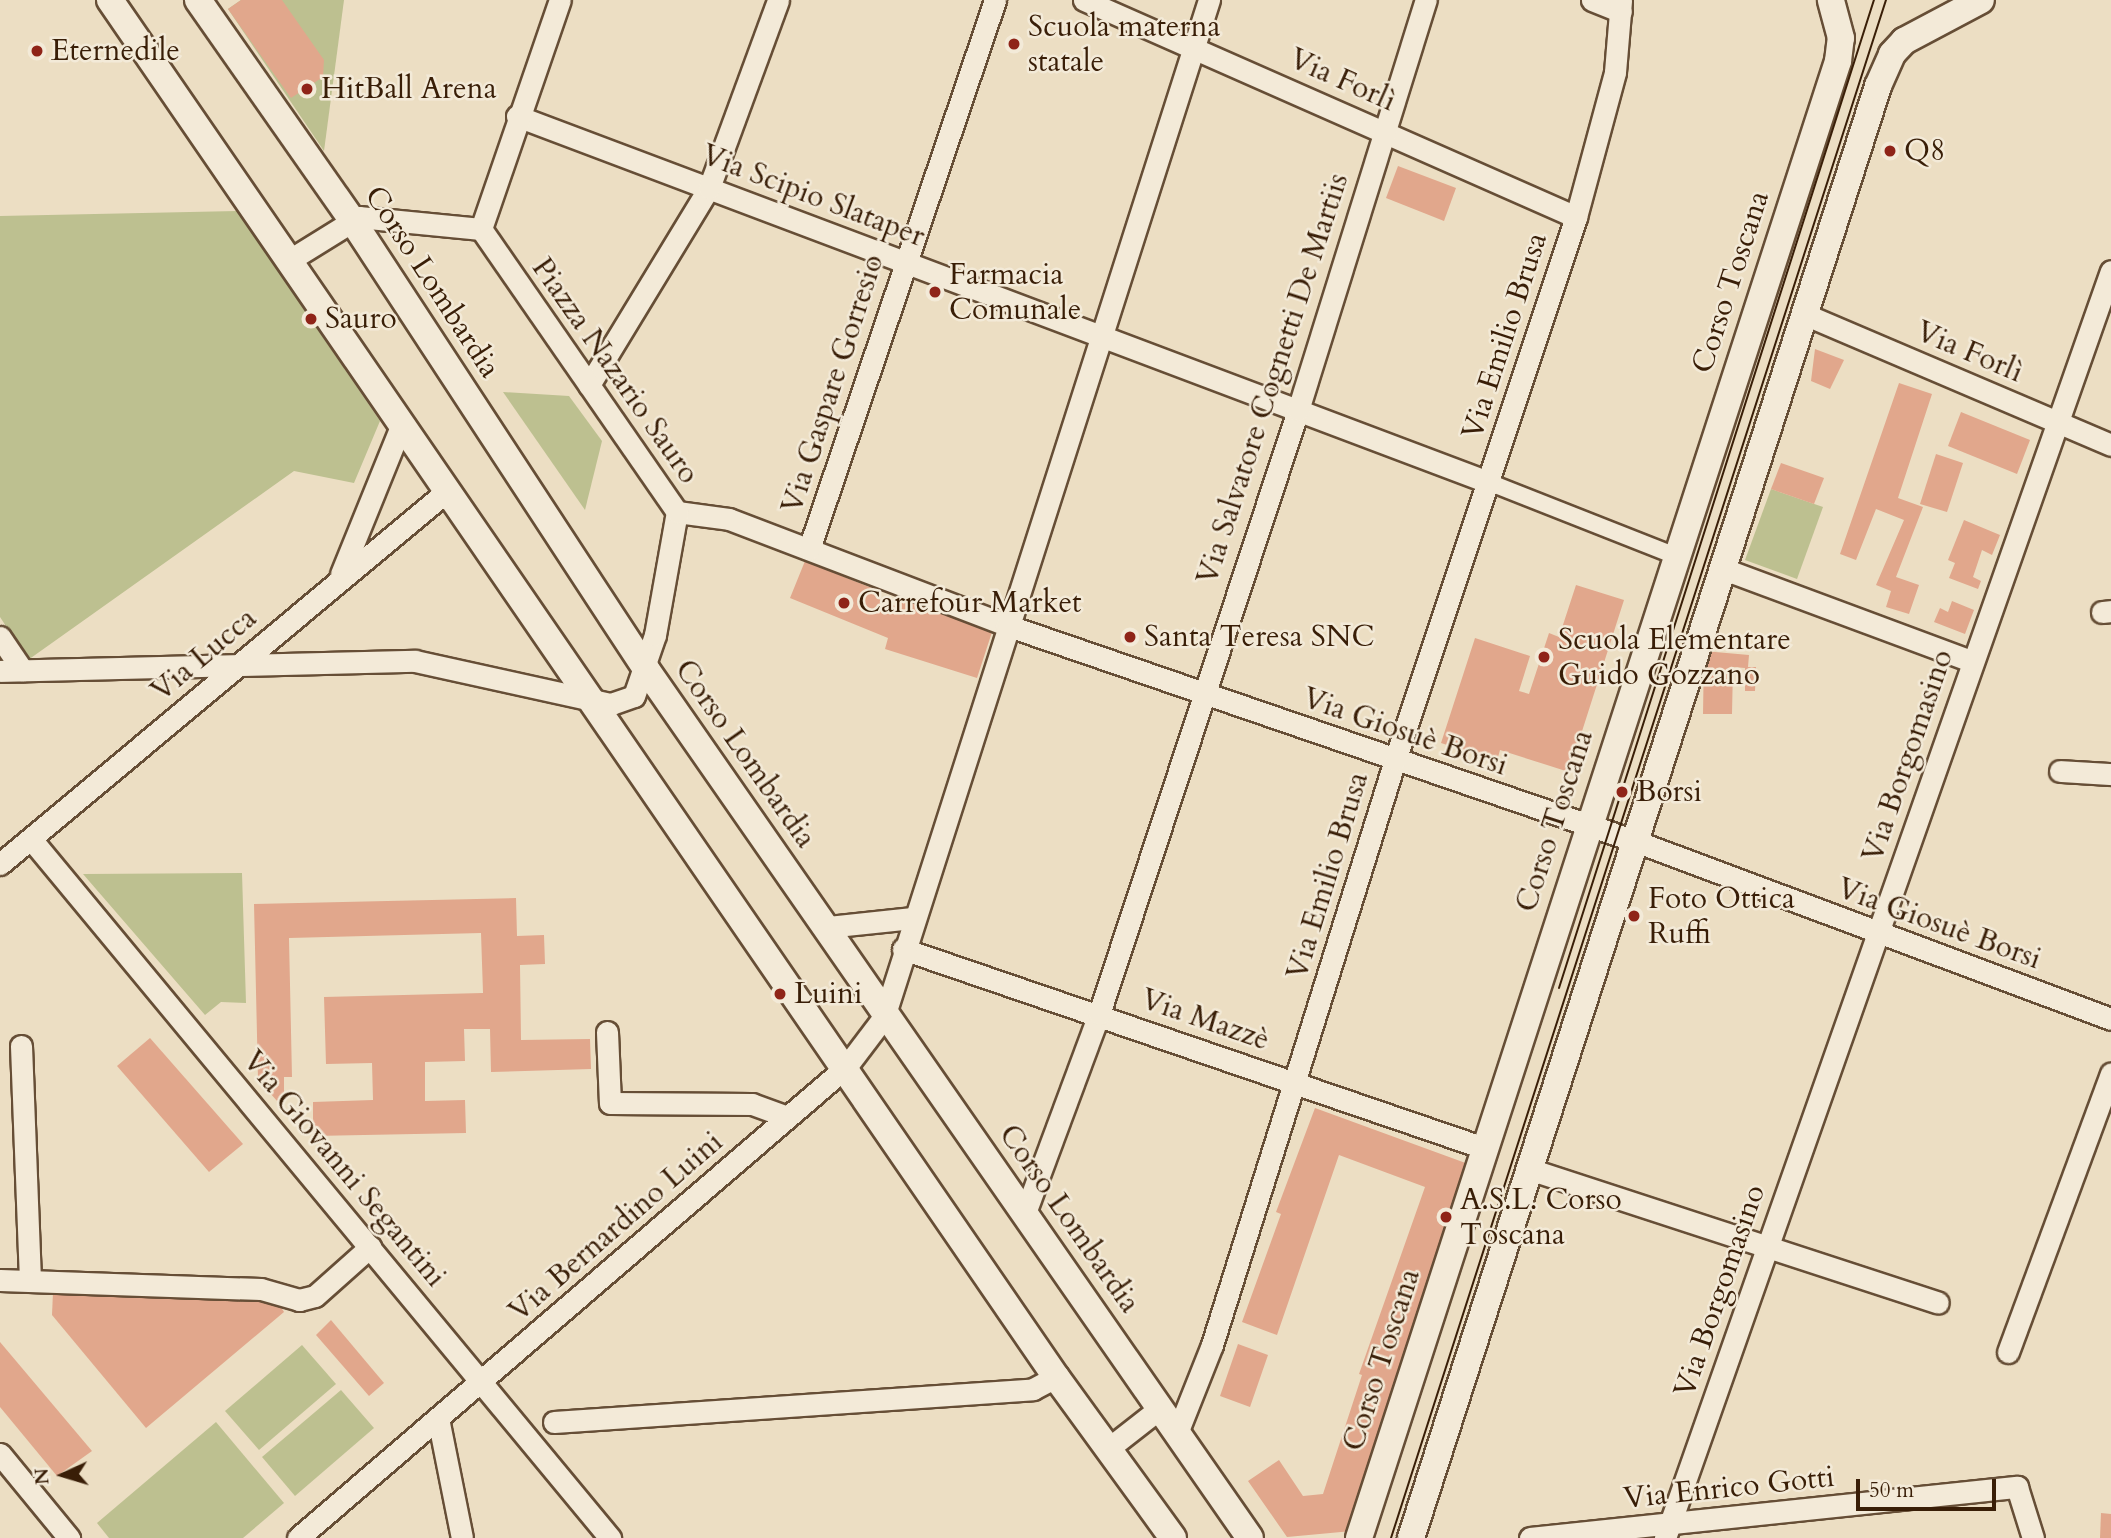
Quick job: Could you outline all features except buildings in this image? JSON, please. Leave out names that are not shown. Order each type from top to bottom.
[{"type":"street","points":[[110,0],[846,1067],[1056,1377],[1173,1538]]},
{"type":"street","name":"Corso Lombardia","points":[[198,0],[352,220],[646,669],[827,927],[884,1017],[1025,1213],[1250,1538]]},
{"type":"street","points":[[288,261],[352,220],[481,229],[517,116],[560,0]]},
{"type":"street","points":[[589,385],[709,188],[778,0]]},
{"type":"street","name":"Via Gaspare Gorresio","points":[[809,550],[995,0]]},
{"type":"street","name":"Via Forlì","points":[[1084,0],[1576,217]]},
{"type":"street","name":"Via Bernardino Luini","points":[[298,1538],[846,1067],[884,1017],[912,918],[1098,335],[1209,0]]},
{"type":"street","name":"Via Salvatore Cognetti De Martiis","points":[[1025,1213],[1099,1014],[1298,410],[1383,130],[1426,0]]},
{"type":"street","points":[[1592,0],[1621,6]]},
{"type":"street","points":[[1415,1537],[1528,1169],[1721,568],[1892,54],[1917,31],[1981,0]]},
{"type":"street","name":"Corso Toscana","points":[[1359,1538],[1487,1149],[1587,827],[1838,61],[1841,38],[1832,2]]},
{"type":"street","name":"Via Emilio Brusa","points":[[1177,1433],[1212,1345],[1395,760],[1576,217],[1615,72],[1621,6]]},
{"type":"street","name":"Via Scipio Slataper","points":[[517,116],[1676,555]]},
{"type":"street","name":"Piazza Nazario Sauro","points":[[0,671],[243,663],[415,661],[594,701],[624,702],[634,696],[646,669],[677,512],[481,229]]},
{"type":"street","name":"Via Borgomasino","points":[[1667,1532],[1879,933],[1970,661],[2061,423],[2111,271]]},
{"type":"street","name":"Via Forlì","points":[[1804,314],[2111,445]]},
{"type":"street","points":[[340,576],[402,424]]},
{"type":"street","name":"Via Lucca","points":[[0,864],[243,663],[340,576],[447,491]]},
{"type":"street","name":"Via Giosuè Borsi","points":[[677,512],[729,519],[1006,625],[1634,841],[2111,1019]]},
{"type":"street","points":[[1721,568],[1970,661]]},
{"type":"street","points":[[0,637],[22,670]]},
{"type":"street","points":[[2060,771],[2111,774]]},
{"type":"street","name":"Via Giovanni Segantini","points":[[31,839],[610,1538]]},
{"type":"street","points":[[827,927],[912,918]]},
{"type":"street","name":"Via Mazzè","points":[[903,949],[1487,1149]]},
{"type":"street","points":[[607,1032],[610,1103],[752,1104],[788,1117]]},
{"type":"street","points":[[21,1045],[30,1280]]},
{"type":"street","points":[[2008,1352],[2111,1073]]},
{"type":"street","points":[[1528,1169],[1938,1303]]},
{"type":"street","points":[[0,1280],[261,1289],[299,1300],[315,1296],[370,1247]]},
{"type":"street","points":[[554,1422],[1033,1389],[1056,1377]]},
{"type":"street","points":[[1109,1448],[1160,1408]]},
{"type":"street","points":[[438,1418],[462,1538]]},
{"type":"street","points":[[0,1454],[69,1538]]},
{"type":"street","name":"Via Enrico Gotti","points":[[1530,1538],[1667,1532],[2017,1487],[2033,1538]]},
{"type":"green space","name":"HitBall Arena","points":[[241,0],[344,0],[324,151],[228,9]]},
{"type":"green space","points":[[237,211],[380,421],[354,483],[294,471],[28,660],[0,617],[0,216]]},
{"type":"green space","points":[[503,392],[569,396],[602,441],[585,510]]},
{"type":"green space","points":[[1771,489],[1823,507],[1797,579],[1745,560]]},
{"type":"green space","points":[[242,873],[246,1003],[221,1002],[205,1015],[83,874]]},
{"type":"green space","points":[[302,1345],[336,1384],[259,1450],[225,1411]]},
{"type":"green space","points":[[341,1390],[374,1428],[295,1496],[262,1457]]},
{"type":"green space","points":[[216,1422],[284,1503],[243,1538],[109,1538],[97,1523]]},
{"type":"tram line","points":[[1559,988],[1874,0]]},
{"type":"tram line","points":[[1391,1538],[1886,0]]},
{"type":"place","name":"Scuola materna statale","points":[[1014,44]]},
{"type":"place","name":"Eternedile","points":[[37,51]]},
{"type":"place","name":"HitBall Arena","points":[[307,89]]},
{"type":"place","name":"Q8","points":[[1890,151]]},
{"type":"place","name":"Farmacia Comunale","points":[[935,292]]},
{"type":"place","name":"Sauro","points":[[311,319]]},
{"type":"place","name":"Carrefour Market","points":[[844,603]]},
{"type":"place","name":"Santa Teresa SNC","points":[[1130,637]]},
{"type":"place","name":"Scuola Elementare Guido Gozzano","points":[[1544,657]]},
{"type":"place","name":"Borsi","points":[[1622,792]]},
{"type":"place","name":"Foto Ottica Ruffi","points":[[1634,916]]},
{"type":"place","name":"Luini","points":[[780,994]]},
{"type":"place","name":"A.S.L. Corso Toscana","points":[[1446,1217]]}]
